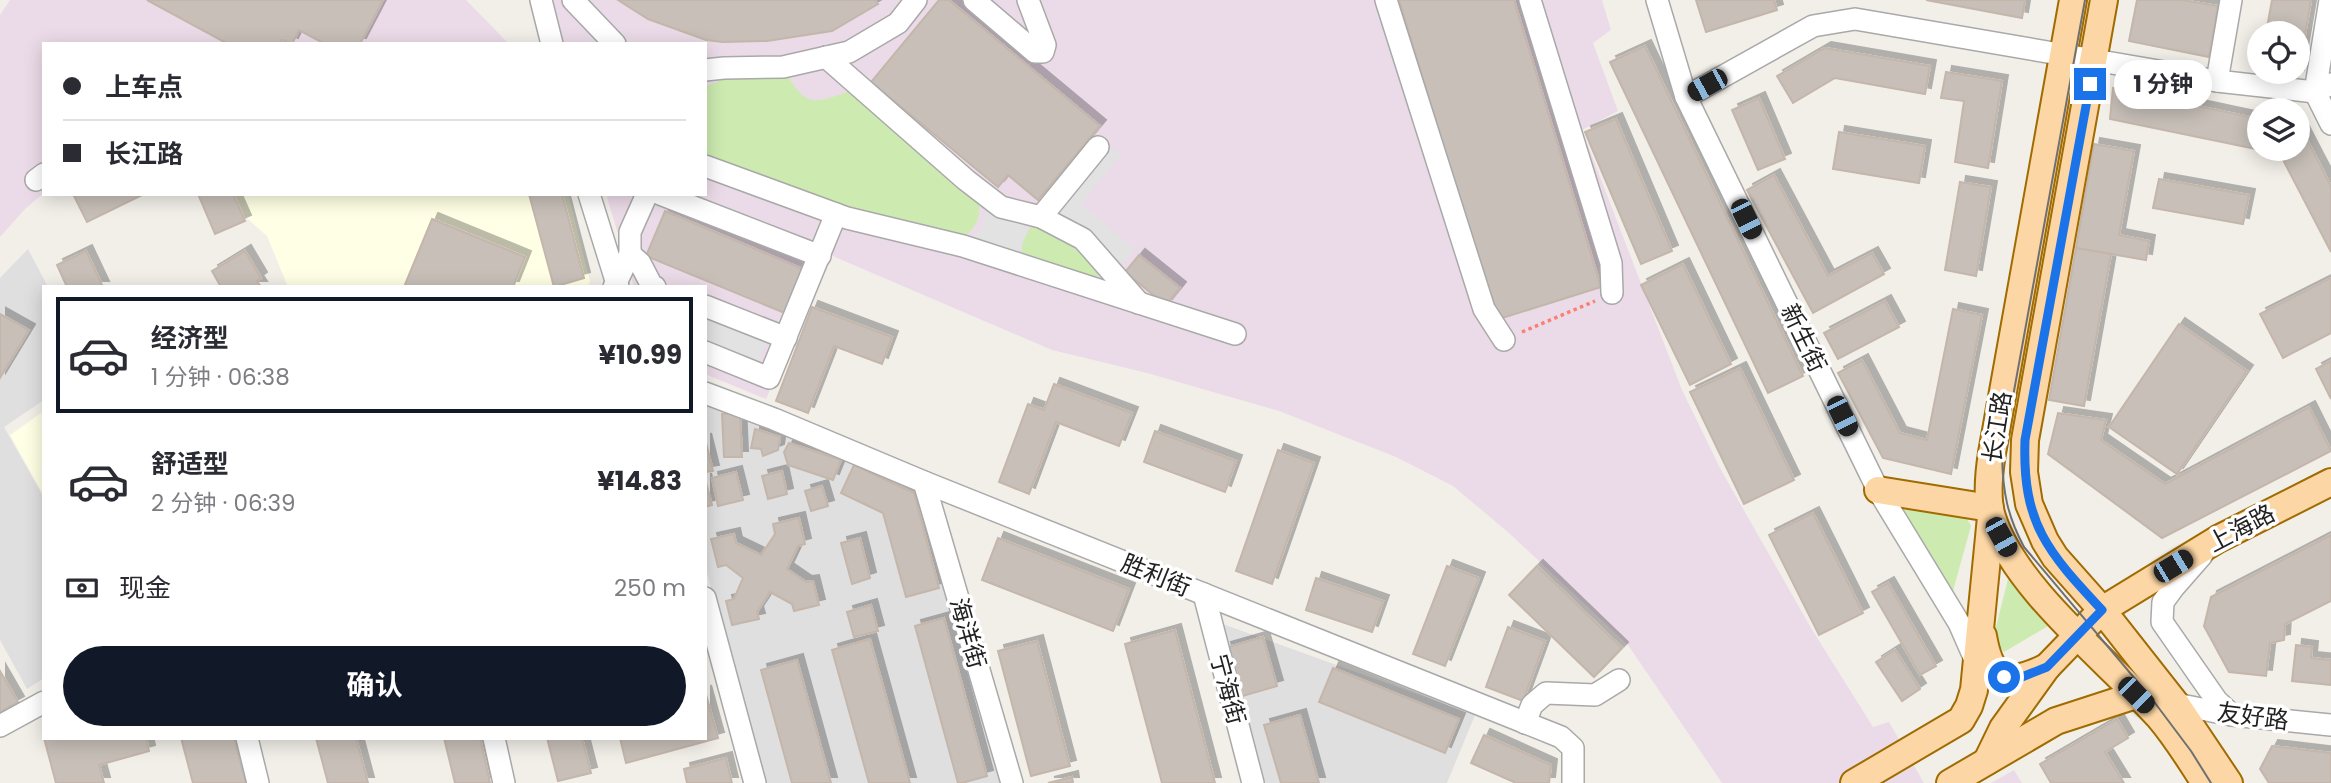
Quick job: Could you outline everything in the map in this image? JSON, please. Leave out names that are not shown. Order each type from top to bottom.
[{"type":"main road","name":"长江路","points":[[2073,0],[2080,57],[2025,440],[2024,472],[2029,504],[2045,541],[2068,574],[2102,610],[2175,704],[2229,783]]},
{"type":"main road","name":"长江路","points":[[2104,0],[2080,57],[1992,453],[1989,472],[1991,512],[2014,560],[2049,604],[2180,743],[2205,783]]},
{"type":"main road","name":"上海路","points":[[1987,761],[2003,728],[2047,667],[2102,610],[2218,539],[2331,482]]},
{"type":"main road","points":[[1854,783],[1961,720],[1969,706],[1974,691],[1991,512],[1878,490]]},
{"type":"main road","points":[[1981,606],[1983,640],[1994,668],[2004,677],[2017,679],[2047,667]]},
{"type":"main road","points":[[1950,783],[2056,722],[2136,695],[2175,704]]},
{"type":"street","points":[[541,0],[552,42]]},
{"type":"street","points":[[573,0],[613,42]]},
{"type":"street","points":[[707,70],[783,68],[849,52],[898,23],[916,0]]},
{"type":"street","points":[[974,0],[1035,52],[1043,52],[1045,45],[1028,0]]},
{"type":"street","points":[[1386,0],[1484,309],[1504,340]]},
{"type":"street","points":[[1530,0],[1611,263],[1612,293]]},
{"type":"street","name":"新生街","points":[[1657,0],[1686,97],[1878,490],[1959,623],[1977,664]]},
{"type":"street","points":[[2217,81],[2231,0]]},
{"type":"street","points":[[2330,0],[2323,88],[2331,124]]},
{"type":"street","points":[[1686,97],[1813,26],[1855,19],[2217,81],[2323,88]]},
{"type":"street","points":[[826,57],[966,180],[1001,207],[1041,216],[1083,239],[1141,304]]},
{"type":"street","points":[[1041,216],[1098,147]]},
{"type":"street","points":[[707,167],[836,214],[963,246],[1235,334]]},
{"type":"street","points":[[590,196],[616,285]]},
{"type":"street","points":[[616,285],[630,254],[629,232],[646,196]]},
{"type":"street","points":[[665,196],[820,256]]},
{"type":"street","points":[[707,353],[769,378],[836,214]]},
{"type":"street","points":[[630,254],[640,263],[652,285]]},
{"type":"street","points":[[707,307],[786,338]]},
{"type":"street","name":"胜利街","points":[[707,394],[1561,737],[1573,748],[1573,783]]},
{"type":"street","name":"海洋街","points":[[924,482],[1012,783]]},
{"type":"street","points":[[2218,539],[2164,600],[2162,622],[2217,701],[2232,715]]},
{"type":"street","name":"宁海街","points":[[1204,594],[1253,783]]},
{"type":"street","points":[[707,605],[755,783]]},
{"type":"street","points":[[1525,723],[1532,705],[1546,693],[1595,695],[1619,680]]},
{"type":"street","points":[[0,726],[42,703]]},
{"type":"street","name":"友好路","points":[[2175,704],[2232,715],[2331,724]]},
{"type":"street","points":[[247,740],[258,783]]},
{"type":"street","points":[[494,740],[504,783]]},
{"type":"path","points":[[1504,340],[1612,293]]},
{"type":"shaded area","points":[[10,0],[466,0],[507,42],[42,42],[42,195],[0,237],[0,15]]},
{"type":"shaded area","points":[[549,0],[1602,0],[1611,30],[1593,43],[1618,111],[1582,130],[1682,390],[1721,470],[1811,628],[1873,727],[1889,722],[1924,783],[1722,783],[1628,645],[1509,533],[1453,486],[1396,457],[1279,411],[1147,373],[1052,350],[828,254],[766,399],[707,375],[707,285],[633,285],[607,196],[707,196],[707,42],[560,42]]},
{"type":"shaded area","points":[[1108,144],[1121,155],[1081,204],[1135,249],[1123,264],[1055,209]]},
{"type":"shaded area","points":[[234,196],[569,196],[590,281],[589,285],[287,285],[267,236],[240,212]]},
{"type":"shaded area","points":[[988,206],[1029,229],[1016,257],[969,240],[982,228]]},
{"type":"shaded area","points":[[28,249],[47,285],[42,285],[42,401],[4,427],[42,494],[42,679],[27,689],[0,640],[0,278]]},
{"type":"shaded area","points":[[707,313],[768,338],[758,363],[707,344]]},
{"type":"shaded area","points":[[707,402],[921,488],[1002,783],[764,783],[707,573]]},
{"type":"shaded area","points":[[42,412],[42,492],[10,435]]},
{"type":"shaded area","points":[[1217,622],[1475,715],[1447,783],[1260,783]]},
{"type":"shaded area","points":[[2014,770],[2022,783],[1991,783]]},
{"type":"green space","points":[[789,78],[802,95],[815,100],[850,91],[979,205],[977,222],[966,235],[827,204],[707,156],[707,86],[725,79]]},
{"type":"green space","points":[[1044,224],[1096,266],[1099,272],[1095,282],[1023,256],[1022,244],[1028,232],[1033,225]]},
{"type":"green space","points":[[1902,505],[1963,512],[1971,526],[1951,598]]},
{"type":"green space","points":[[2008,579],[2055,622],[2004,652],[1993,639]]},
{"type":"building","points":[[147,0],[383,0],[361,42],[321,42],[299,30],[293,42],[224,42]]},
{"type":"building","points":[[618,0],[875,0],[878,4],[832,31],[767,41],[723,42],[706,40],[648,19]]},
{"type":"building","points":[[939,0],[949,0],[1100,126],[1038,200],[1008,175],[998,187],[871,82]]},
{"type":"building","points":[[1399,0],[1514,0],[1601,287],[1496,320]]},
{"type":"building","points":[[1696,0],[1774,0],[1777,10],[1706,32]]},
{"type":"building","points":[[1926,0],[2025,0],[2022,18]]},
{"type":"building","points":[[2137,0],[2182,0],[2218,6],[2209,57],[2129,41]]},
{"type":"building","points":[[2272,0],[2311,0],[2307,21],[2268,21]]},
{"type":"building","points":[[1645,46],[1803,376],[1768,393],[1610,62]]},
{"type":"building","points":[[1825,48],[1930,66],[1925,94],[1835,78],[1793,103],[1777,76]]},
{"type":"building","points":[[1946,72],[2002,81],[1988,168],[1955,162],[1964,101],[1941,98]]},
{"type":"building","points":[[2113,88],[2247,116],[2247,147],[2110,119]]},
{"type":"building","points":[[1759,98],[1785,159],[1758,170],[1732,110]]},
{"type":"building","points":[[1616,119],[1672,251],[1641,264],[1585,132]]},
{"type":"building","points":[[1839,132],[1925,146],[1919,183],[1833,169]]},
{"type":"building","points":[[2094,144],[2134,151],[2119,235],[2149,241],[2146,260],[2076,248]]},
{"type":"building","points":[[2310,145],[2331,186],[2331,252],[2284,161],[2310,161]]},
{"type":"building","points":[[1774,175],[1828,276],[1872,253],[1884,274],[1813,313],[1747,190]]},
{"type":"building","points":[[2159,179],[2249,195],[2243,224],[2153,208]]},
{"type":"building","points":[[1960,182],[1991,187],[1976,276],[1945,270]]},
{"type":"building","points":[[74,196],[140,196],[87,222]]},
{"type":"building","points":[[199,196],[234,196],[245,221],[215,234]]},
{"type":"building","points":[[530,196],[563,196],[584,278],[553,285]]},
{"type":"building","points":[[665,211],[810,272],[792,316],[646,256]]},
{"type":"building","points":[[432,219],[525,257],[514,285],[405,285]]},
{"type":"building","points":[[2076,248],[2111,254],[2084,406],[2049,400]]},
{"type":"building","points":[[86,251],[102,285],[66,285],[57,265]]},
{"type":"building","points":[[245,251],[261,278],[257,281],[260,285],[220,285],[212,271]]},
{"type":"building","points":[[1139,255],[1180,288],[1166,305],[1125,272]]},
{"type":"building","points":[[1683,264],[1731,364],[1690,385],[1641,285]]},
{"type":"building","points":[[2331,278],[2331,333],[2283,358],[2260,314]]},
{"type":"building","points":[[1885,301],[1899,327],[1838,359],[1824,333]]},
{"type":"building","points":[[812,307],[892,337],[882,364],[834,346],[808,413],[776,401]]},
{"type":"building","points":[[1953,309],[1982,315],[1951,474],[1883,458],[1838,373],[1862,360],[1900,433],[1927,440]]},
{"type":"building","points":[[0,314],[29,330],[0,378]]},
{"type":"building","points":[[2179,324],[2247,371],[2177,474],[2109,427]]},
{"type":"building","points":[[2331,361],[2331,399],[2316,369]]},
{"type":"building","points":[[1740,368],[1794,480],[1744,504],[1690,392]]},
{"type":"building","points":[[1054,384],[1132,413],[1119,446],[1056,422],[1029,494],[999,482],[1028,404],[1044,410]]},
{"type":"building","points":[[2309,407],[2331,451],[2162,538],[2048,454],[2058,413],[2106,420],[2101,440],[2165,484]]},
{"type":"building","points":[[740,413],[742,457],[724,457],[722,414]]},
{"type":"building","points":[[755,429],[780,437],[778,450],[763,456],[761,449],[751,448]]},
{"type":"building","points":[[1155,431],[1236,461],[1225,492],[1144,462]]},
{"type":"building","points":[[789,443],[841,460],[833,480],[788,465],[784,452]]},
{"type":"building","points":[[707,447],[713,471],[707,472]]},
{"type":"building","points":[[1278,450],[1314,463],[1272,584],[1236,571]]},
{"type":"building","points":[[854,465],[914,493],[939,588],[906,597],[883,513],[841,493]]},
{"type":"building","points":[[782,471],[787,494],[768,499],[762,476]]},
{"type":"building","points":[[736,472],[743,500],[718,506],[712,478]]},
{"type":"building","points":[[707,486],[712,505],[707,506]]},
{"type":"building","points":[[822,486],[828,506],[811,511],[805,491]]},
{"type":"building","points":[[1813,513],[1863,613],[1819,635],[1769,535]]},
{"type":"building","points":[[799,518],[805,544],[798,546],[787,569],[806,582],[813,581],[819,605],[794,611],[792,604],[770,592],[757,612],[759,619],[732,625],[726,601],[734,599],[743,578],[726,565],[718,567],[711,539],[734,534],[736,543],[761,555],[775,534],[773,524]]},
{"type":"building","points":[[2331,535],[2331,601],[2285,624],[2284,640],[2270,643],[2266,676],[2229,672],[2204,626],[2211,597]]},
{"type":"building","points":[[860,538],[870,578],[852,584],[841,543]]},
{"type":"building","points":[[998,538],[1129,589],[1113,631],[982,580]]},
{"type":"building","points":[[1447,566],[1479,578],[1445,666],[1413,654]]},
{"type":"building","points":[[1537,566],[1622,648],[1594,677],[1509,595]]},
{"type":"building","points":[[1316,578],[1383,601],[1372,632],[1306,610]]},
{"type":"building","points":[[1888,583],[1936,666],[1920,675],[1872,592]]},
{"type":"building","points":[[871,605],[878,631],[854,637],[847,612]]},
{"type":"building","points":[[944,618],[987,776],[962,783],[958,783],[915,626]]},
{"type":"building","points":[[1508,627],[1545,641],[1523,701],[1486,687]]},
{"type":"building","points":[[1175,630],[1215,783],[1162,783],[1125,644]]},
{"type":"building","points":[[1263,637],[1277,686],[1239,697],[1225,648]]},
{"type":"building","points":[[870,639],[910,783],[869,783],[832,650]]},
{"type":"building","points":[[1037,641],[1070,766],[1031,776],[998,651]]},
{"type":"building","points":[[2296,645],[2312,647],[2311,658],[2331,660],[2331,685],[2292,681]]},
{"type":"building","points":[[1895,650],[1920,689],[1902,701],[1876,662]]},
{"type":"building","points":[[797,660],[831,783],[792,783],[761,670]]},
{"type":"building","points":[[1333,668],[1459,719],[1445,753],[1319,702]]},
{"type":"building","points":[[0,671],[18,702],[0,712]]},
{"type":"building","points":[[707,698],[718,738],[626,763],[620,740],[707,740]]},
{"type":"building","points":[[1300,715],[1319,783],[1281,783],[1264,725]]},
{"type":"building","points":[[2117,719],[2128,738],[2105,752],[2124,783],[2051,783],[2040,764]]},
{"type":"building","points":[[1484,735],[1551,765],[1549,783],[1516,783],[1471,763]]},
{"type":"building","points":[[45,740],[146,740],[149,751],[99,765],[104,783],[56,783]]},
{"type":"building","points":[[182,740],[235,740],[246,783],[193,783]]},
{"type":"building","points":[[317,740],[357,740],[368,783],[328,783]]},
{"type":"building","points":[[444,740],[480,740],[490,783],[455,783]]},
{"type":"building","points":[[548,740],[583,740],[591,773],[558,781]]},
{"type":"building","points":[[2272,746],[2331,753],[2331,783],[2269,783],[2260,769]]},
{"type":"building","points":[[726,758],[732,783],[687,783],[684,769]]},
{"type":"building","points":[[1072,777],[1073,783],[1048,783]]},
{"type":"tram line","points":[[2085,0],[2002,457],[2003,481],[2010,514],[2024,547],[2152,699],[2211,783]]},
{"type":"route","points":[[2004,677],[2017,679],[2047,667],[2102,610],[2068,574],[2045,541],[2029,504],[2024,472],[2025,440],[2090,84]]}]
